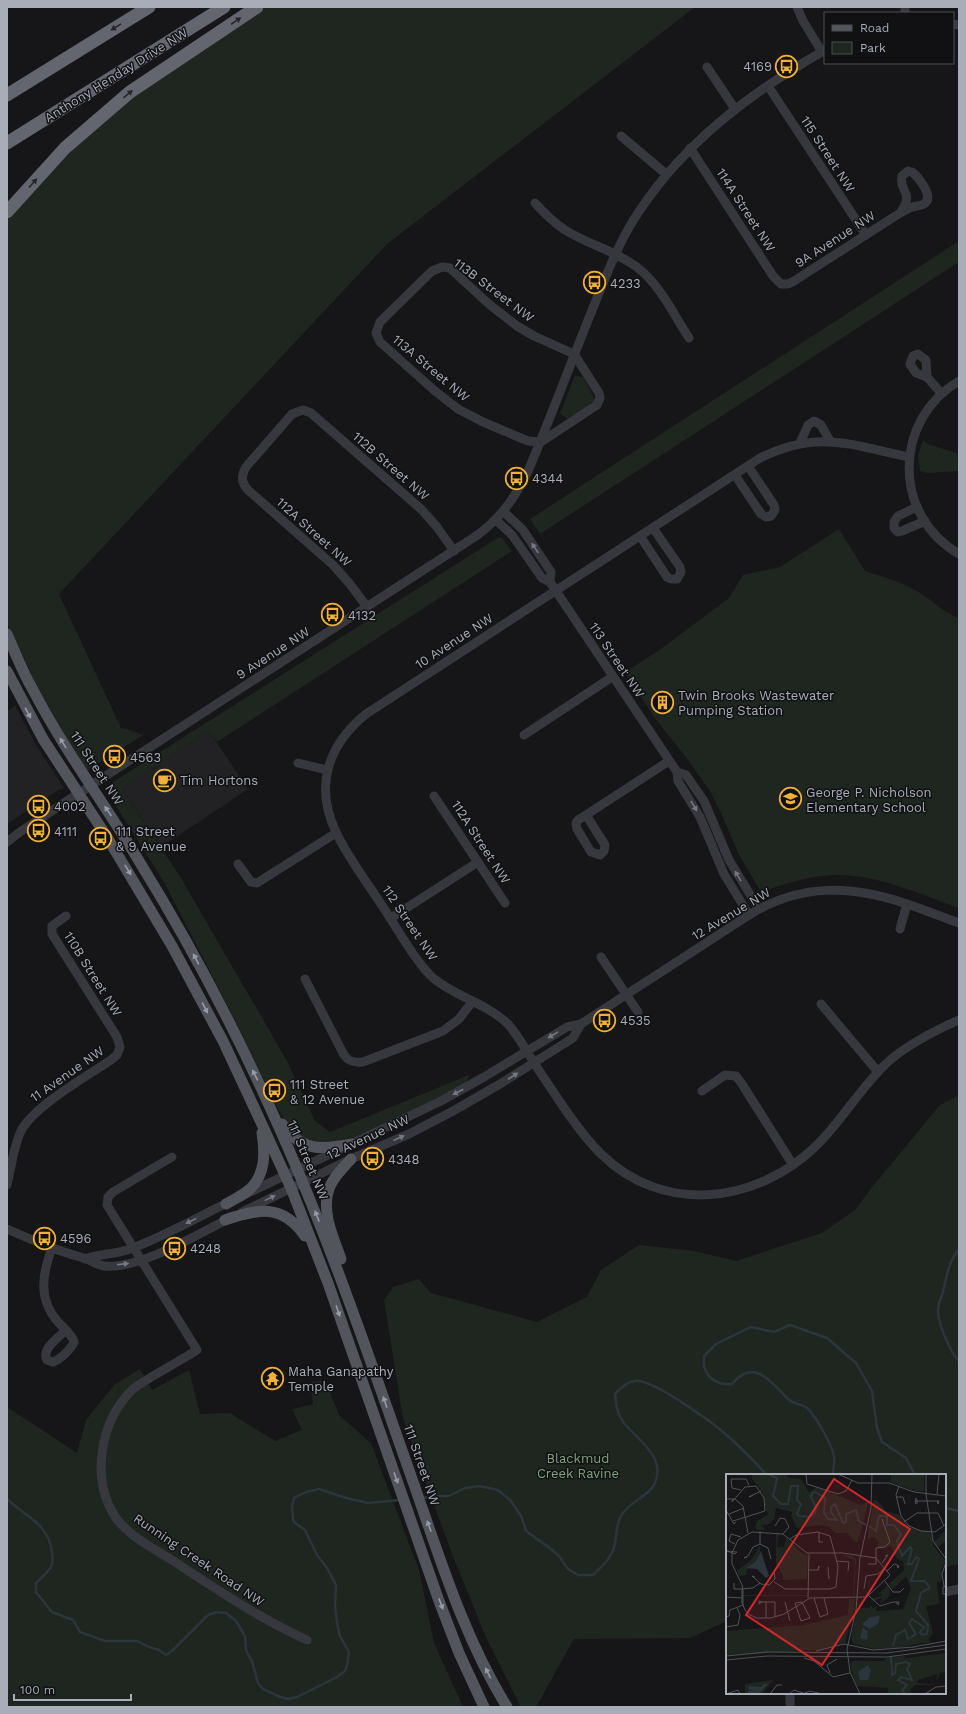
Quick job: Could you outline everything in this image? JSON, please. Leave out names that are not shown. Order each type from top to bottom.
[{"type":"highway","points":[[7,95],[149,7]]},
{"type":"highway","name":"Anthony Henday Drive NW","points":[[7,143],[224,7]]},
{"type":"highway","points":[[7,212],[65,148],[130,92],[257,7]]},
{"type":"main road","name":"111 Street NW","points":[[7,634],[32,690],[56,731],[155,887],[188,946],[272,1110],[304,1182],[351,1304],[442,1563],[474,1645],[488,1674],[507,1707]]},
{"type":"main road","name":"111 Street NW","points":[[7,672],[42,739],[144,898],[172,946],[223,1041],[260,1118],[291,1188],[328,1283],[383,1442],[459,1653],[484,1707]]},
{"type":"main road","points":[[272,1110],[288,1132],[297,1140],[308,1146],[328,1148],[352,1144]]},
{"type":"main road","points":[[226,1204],[250,1188],[262,1169],[265,1152],[260,1118]]},
{"type":"main road","points":[[351,1159],[336,1175],[328,1191],[326,1203],[330,1227],[346,1275],[351,1304]]},
{"type":"main road","points":[[225,1220],[261,1210],[278,1212],[299,1227],[315,1250]]},
{"type":"street","name":"9 Avenue NW","points":[[7,842],[78,793],[454,551],[496,520],[504,512],[522,483],[541,442],[574,354],[616,253],[639,211],[666,174],[711,128],[768,86],[823,51],[803,21],[797,7]]},
{"type":"street","points":[[707,67],[735,109]]},
{"type":"street","name":"115 Street NW","points":[[768,86],[866,235]]},
{"type":"street","points":[[622,136],[666,174]]},
{"type":"street","name":"114A Street NW","points":[[690,148],[774,276],[783,284]]},
{"type":"street","name":"9A Avenue NW","points":[[783,284],[794,281],[900,213],[924,204],[927,201],[928,196],[926,190],[912,172],[908,171],[902,176],[902,185],[907,194],[907,198],[905,206],[900,213]]},
{"type":"street","points":[[535,203],[546,215],[565,230],[616,253],[637,267],[652,281],[689,338]]},
{"type":"street","name":"113B Street NW","points":[[442,267],[450,268],[490,305],[517,326],[574,354]]},
{"type":"street","name":"113A Street NW","points":[[442,267],[432,271],[380,322],[376,333],[380,342],[435,391],[458,409],[483,422],[528,441],[541,442]]},
{"type":"street","points":[[541,442],[593,409],[600,402],[599,393],[574,354]]},
{"type":"street","points":[[927,377],[941,393]]},
{"type":"street","points":[[959,381],[941,393],[924,413],[918,425],[909,457],[910,482],[917,507],[924,521],[945,544],[959,554]]},
{"type":"street","name":"112A Street NW","points":[[303,410],[290,416],[246,467],[242,474],[242,480],[248,490],[340,571],[367,607]]},
{"type":"street","name":"112B Street NW","points":[[303,410],[311,413],[422,510],[437,527],[454,551]]},
{"type":"street","points":[[800,443],[808,424],[814,421],[821,425],[830,441]]},
{"type":"street","name":"10 Avenue NW","points":[[326,770],[332,755],[344,735],[366,714],[748,466],[770,454],[800,443],[830,441],[909,457]]},
{"type":"street","points":[[735,475],[761,514],[766,517],[771,516],[774,512],[774,505],[748,466]]},
{"type":"street","points":[[917,507],[896,519],[894,522],[894,528],[898,532],[924,521]]},
{"type":"street","name":"113 Street NW","points":[[504,512],[522,530],[551,572],[550,582]]},
{"type":"street","name":"113 Street NW","points":[[496,520],[512,535],[542,578],[550,582],[669,761],[676,772],[678,781],[700,817],[724,874],[749,915]]},
{"type":"street","points":[[640,536],[667,577],[671,579],[677,578],[681,572],[680,567],[653,528]]},
{"type":"street","points":[[524,735],[612,677]]},
{"type":"street","points":[[586,815],[669,761]]},
{"type":"street","points":[[298,763],[326,770]]},
{"type":"street","name":"112 Street NW","points":[[326,770],[327,806],[336,833],[428,972],[447,988],[491,1011],[503,1020],[514,1032],[594,1147],[619,1169],[651,1186],[676,1193],[704,1196],[730,1193],[765,1182],[793,1165],[825,1138],[878,1072],[896,1056],[914,1042],[959,1020]]},
{"type":"street","name":"113 Street NW","points":[[676,772],[686,775],[704,801],[729,860],[759,909]]},
{"type":"street","name":"112A Street NW","points":[[434,796],[505,903]]},
{"type":"street","points":[[238,864],[251,882],[258,883],[336,833]]},
{"type":"street","points":[[391,918],[478,862]]},
{"type":"street","name":"12 Avenue NW","points":[[85,1259],[115,1253],[136,1254],[226,1204],[441,1101],[484,1078],[567,1027],[581,1024],[759,909],[792,895],[826,890],[850,890],[875,894],[959,923]]},
{"type":"street","points":[[900,929],[906,904]]},
{"type":"street","name":"110B Street NW","points":[[66,916],[52,926],[52,934],[117,1037],[120,1044],[119,1052]]},
{"type":"street","points":[[601,957],[638,1012]]},
{"type":"street","points":[[305,979],[344,1055],[352,1062],[363,1062],[443,1031],[459,1019],[472,1002]]},
{"type":"street","points":[[821,1004],[878,1072]]},
{"type":"street","name":"12 Avenue NW","points":[[7,1229],[52,1248],[105,1266],[225,1220],[351,1159],[409,1134],[500,1084],[572,1038],[581,1024]]},
{"type":"street","name":"11 Avenue NW","points":[[7,1185],[19,1136],[30,1118],[111,1060],[119,1052]]},
{"type":"street","points":[[702,1091],[724,1075],[736,1076],[793,1165]]},
{"type":"street","points":[[136,1254],[107,1208],[108,1197],[113,1192],[172,1158]]},
{"type":"street","points":[[52,1248],[44,1273],[45,1295],[54,1317],[66,1330]]},
{"type":"street","name":"Running Creek Road NW","points":[[136,1254],[198,1350],[136,1386],[116,1412],[105,1439],[101,1464],[104,1488],[108,1501],[116,1518],[135,1536],[235,1602],[307,1640]]},
{"type":"street","points":[[946,1592],[959,1589]]},
{"type":"street","points":[[790,1694],[790,1707]]},
{"type":"shaded area","points":[[15,706],[38,748],[64,788],[60,789],[7,824],[7,711]]},
{"type":"shaded area","points":[[209,731],[248,789],[161,847],[122,789]]},
{"type":"green space","points":[[267,7],[695,7],[387,244],[59,594],[121,728],[143,735],[86,771],[36,684],[7,623],[7,221],[70,151],[128,99]]},
{"type":"green space","points":[[959,241],[959,262],[540,534],[530,519]]},
{"type":"green space","points":[[575,376],[583,377],[596,402],[567,419],[560,413]]},
{"type":"green space","points":[[923,440],[928,444],[959,454],[959,471],[927,473],[920,471],[918,456]]},
{"type":"green space","points":[[839,529],[865,571],[907,586],[920,593],[943,610],[959,618],[959,908],[886,882],[856,876],[821,876],[763,891],[760,890],[739,855],[710,791],[654,717],[625,672],[658,651],[729,598],[743,575],[780,567]]},
{"type":"green space","points":[[499,537],[502,538],[512,551],[217,742],[209,731],[122,789],[181,878],[287,1061],[315,1121],[330,1132],[469,1075],[466,1084],[362,1135],[324,1145],[306,1141],[291,1130],[278,1109],[239,1028],[164,882],[111,798],[113,782]]},
{"type":"green space","name":"Blackmud Creek Ravine","points":[[959,1095],[959,1564],[946,1567],[946,1474],[726,1474],[726,1621],[690,1638],[574,1639],[536,1707],[521,1707],[485,1635],[452,1554],[403,1419],[384,1300],[393,1287],[419,1279],[431,1293],[537,1322],[587,1297],[601,1270],[639,1245],[694,1251],[736,1261],[822,1233],[855,1210],[940,1105]]},
{"type":"green space","points":[[140,1369],[152,1390],[189,1370],[200,1414],[230,1413],[275,1441],[302,1430],[292,1409],[313,1404],[310,1382],[325,1380],[339,1415],[371,1443],[419,1570],[434,1643],[463,1707],[7,1707],[7,1407],[77,1453],[86,1420],[115,1384]]},
{"type":"waterway","points":[[959,1249],[950,1264],[938,1310],[938,1315],[945,1337],[952,1352],[959,1361]]},
{"type":"waterway","points":[[833,1474],[833,1452],[819,1424],[807,1408],[790,1401],[769,1380],[755,1372],[740,1376],[732,1384],[720,1383],[709,1377],[704,1368],[704,1356],[716,1344],[751,1327],[774,1332],[790,1325],[827,1338],[856,1363],[872,1391],[877,1428],[882,1442],[906,1458],[914,1474]]},
{"type":"waterway","points":[[421,1498],[449,1496],[465,1488],[479,1486],[498,1490],[511,1501],[521,1516],[526,1531],[559,1556],[568,1569],[578,1575],[593,1575],[607,1561],[612,1553],[618,1522],[624,1511],[649,1492],[655,1483],[657,1474],[657,1465],[654,1457],[624,1423],[617,1409],[615,1394],[626,1384],[635,1381],[643,1382],[669,1394],[698,1413],[730,1438],[766,1474]]},
{"type":"waterway","points":[[7,1499],[35,1521],[41,1527],[50,1542],[53,1556],[52,1565],[36,1583],[36,1592],[52,1612],[73,1620],[80,1632],[105,1641],[137,1641],[159,1650],[166,1655],[172,1651],[208,1615],[217,1612],[226,1613],[236,1621],[245,1636],[246,1650],[252,1661],[258,1683],[263,1689],[288,1699],[297,1697],[337,1677],[345,1671],[349,1652],[340,1636],[338,1628],[335,1607],[336,1585],[327,1568],[317,1555],[305,1530],[293,1520],[292,1507],[294,1498],[306,1492],[319,1489],[346,1498],[368,1503],[400,1500]]},
{"type":"waterway","points":[[946,1508],[959,1511]]},
{"type":"place","name":"4169","points":[[787,66]]},
{"type":"place","name":"4233","points":[[595,283]]},
{"type":"place","name":"4344","points":[[516,478]]},
{"type":"place","name":"4132","points":[[332,615]]},
{"type":"place","name":"Twin Brooks Wastewater Pumping Station","points":[[663,702]]},
{"type":"place","name":"4563","points":[[114,757]]},
{"type":"place","name":"Tim Hortons","points":[[164,780]]},
{"type":"place","name":"George P. Nicholson Elementary School","points":[[790,799]]},
{"type":"place","name":"4002","points":[[39,806]]},
{"type":"place","name":"4111","points":[[38,831]]},
{"type":"place","name":"111 Street & 9 Avenue","points":[[100,838]]},
{"type":"place","name":"4535","points":[[605,1020]]},
{"type":"place","name":"111 Street & 12 Avenue","points":[[275,1091]]},
{"type":"place","name":"4348","points":[[373,1159]]},
{"type":"place","name":"4596","points":[[45,1238]]},
{"type":"place","name":"4248","points":[[174,1248]]},
{"type":"place","name":"Maha Ganapathy Temple","points":[[272,1378]]}]
